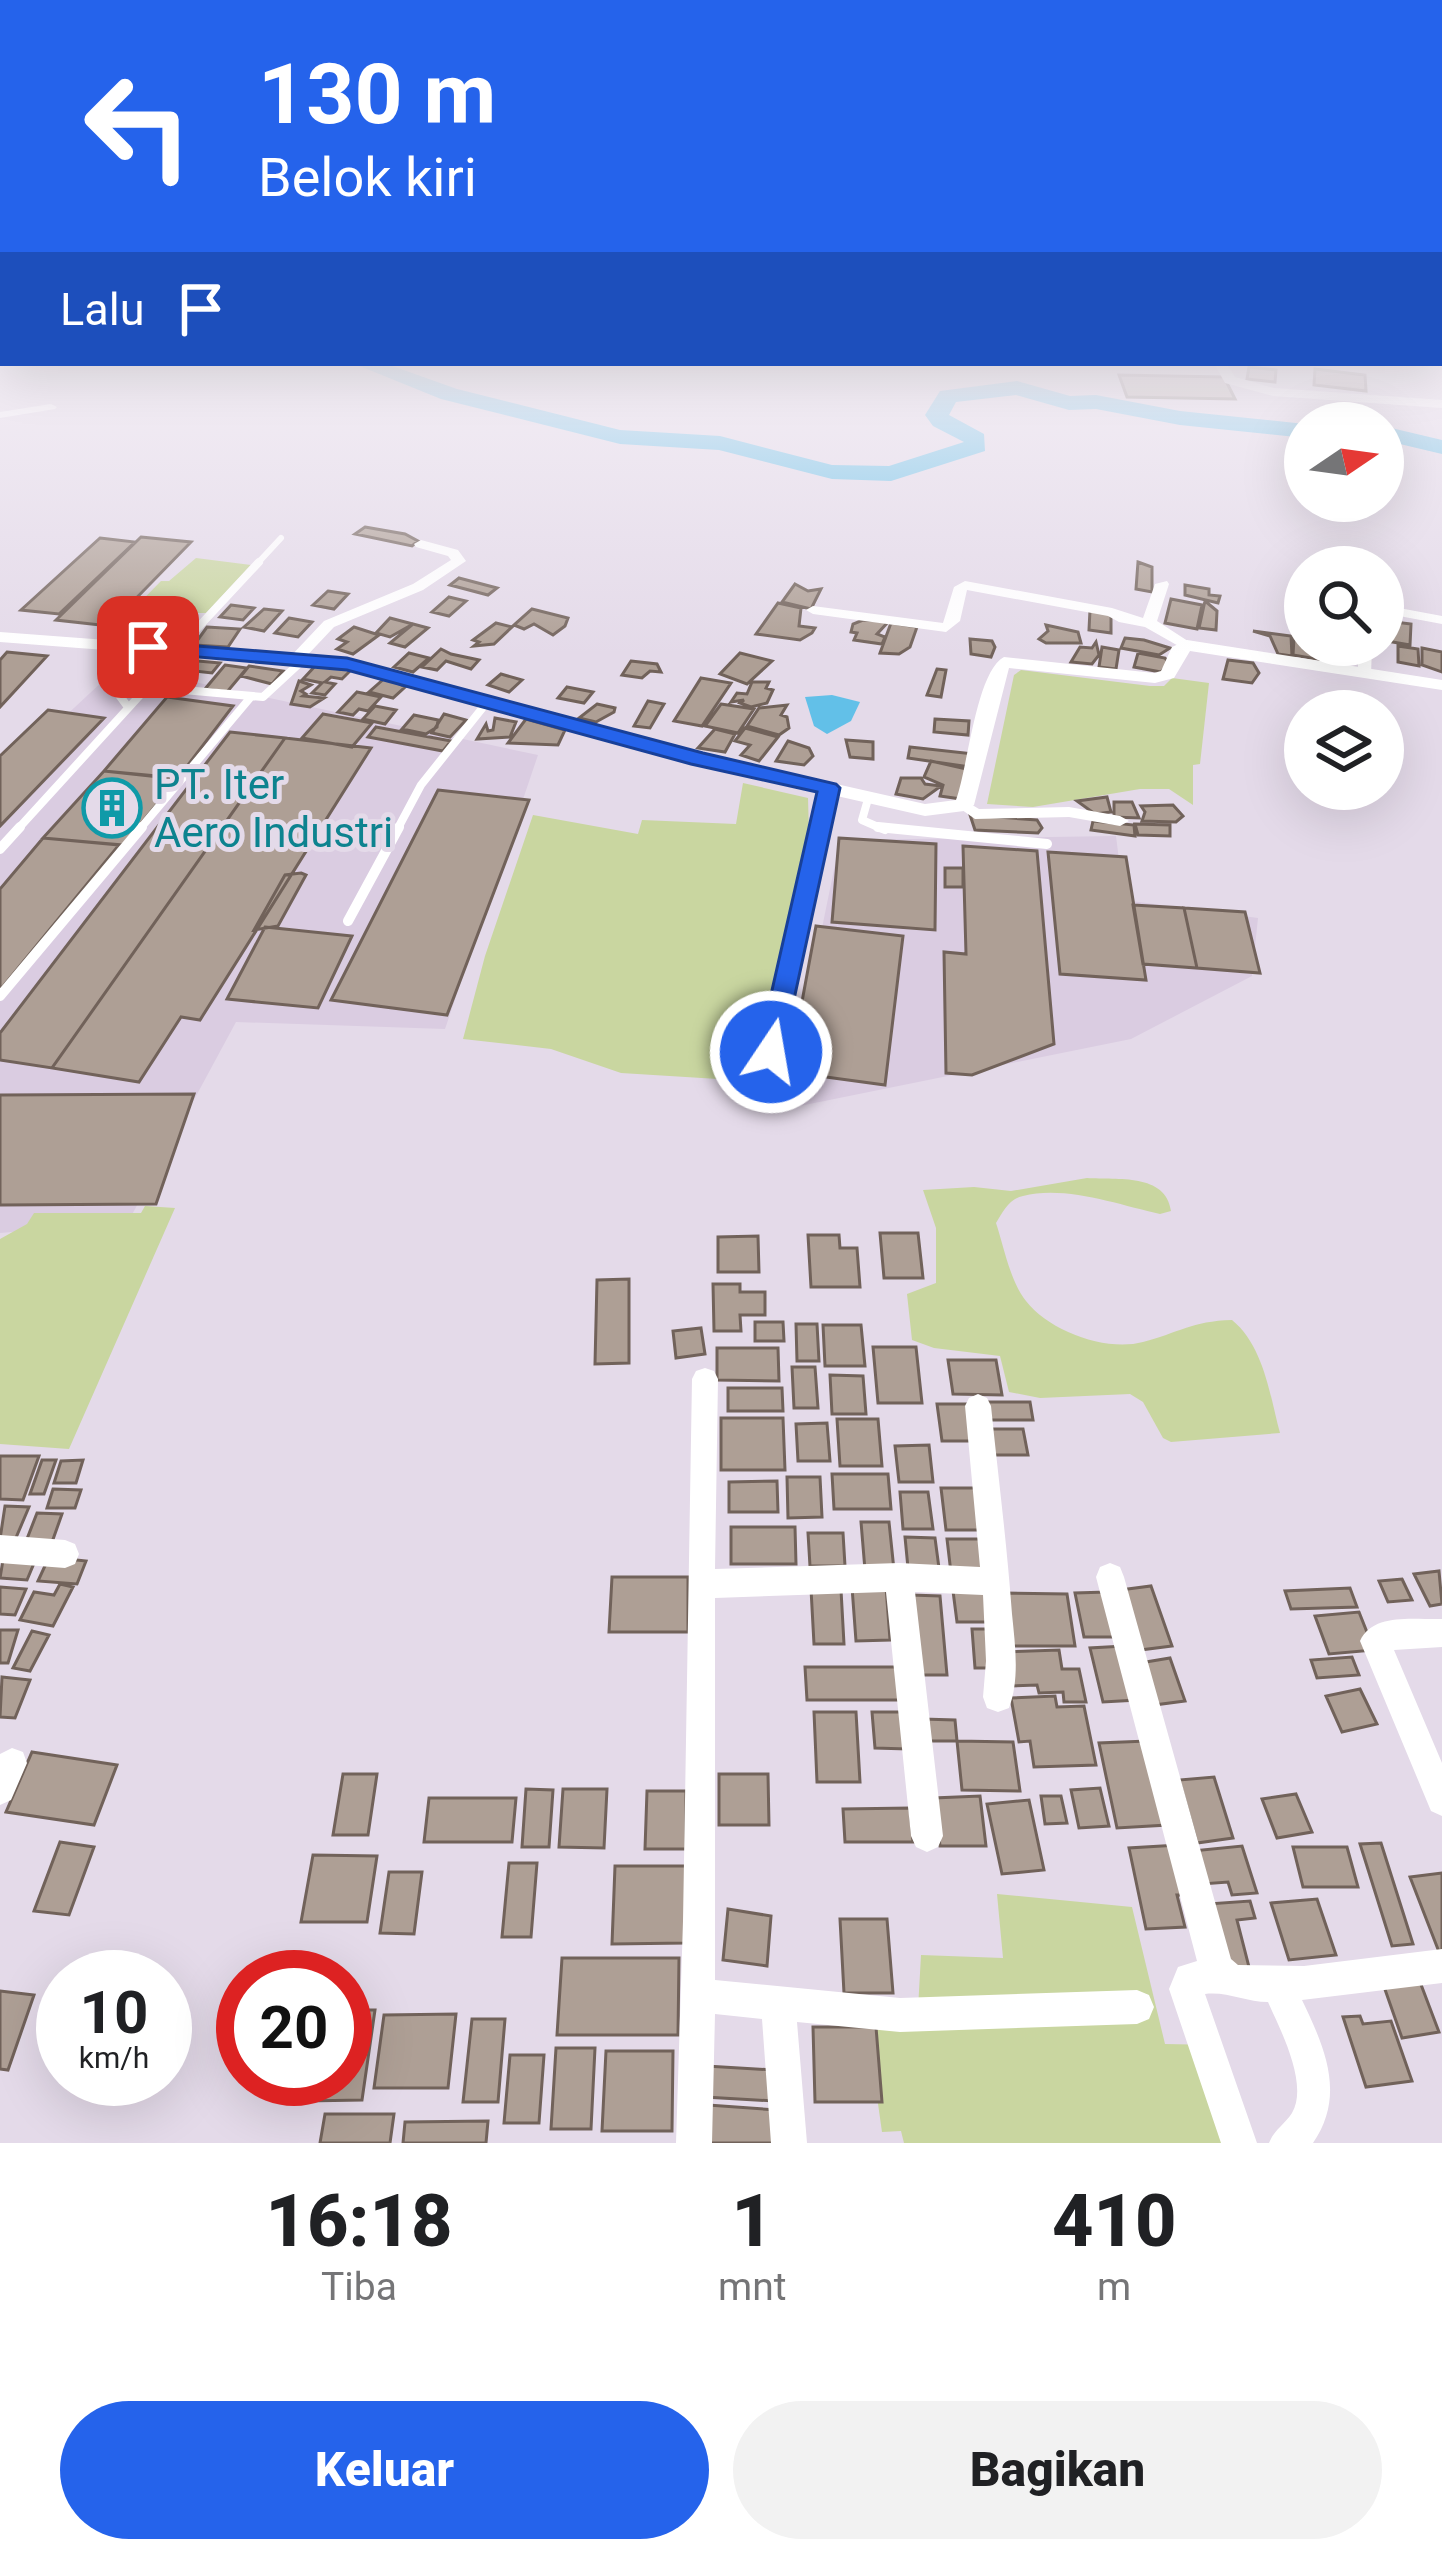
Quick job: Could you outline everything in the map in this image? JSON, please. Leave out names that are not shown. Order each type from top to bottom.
[{"type":"street","points":[[299,660],[329,624],[418,587],[459,561],[453,553],[421,544]]},
{"type":"street","points":[[1150,623],[1162,584]]},
{"type":"street","points":[[813,610],[946,628],[965,585],[1090,607],[1150,623],[1187,645],[1442,685]]},
{"type":"street","points":[[1404,613],[1442,620]]},
{"type":"street","points":[[0,637],[299,660],[381,671],[868,799],[925,809],[964,805],[975,814],[1064,812],[1120,821]]},
{"type":"street","points":[[964,805],[999,663],[1155,679],[1168,674],[1178,651],[1187,645]]},
{"type":"street","points":[[1366,666],[1366,673]]},
{"type":"street","points":[[694,2143],[706,1379]]},
{"type":"street","points":[[978,1406],[996,1582],[1001,1661],[998,1697]]},
{"type":"street","points":[[0,1549],[64,1554]]},
{"type":"street","points":[[700,1584],[899,1577],[996,1582]]},
{"type":"street","points":[[899,1577],[927,1836]]},
{"type":"street","points":[[1110,1577],[1215,1965],[1222,1975],[1241,1984],[1276,1983],[1442,1966]]},
{"type":"street","points":[[1442,1633],[1380,1636],[1375,1641],[1442,1800]]},
{"type":"street","points":[[1222,1975],[1190,1979],[1186,1989],[1239,2143]]},
{"type":"street","points":[[1276,1983],[1314,2075],[1318,2103],[1306,2130],[1287,2143]]},
{"type":"street","points":[[696,1996],[900,2015],[1137,2007]]},
{"type":"street","points":[[778,2003],[789,2143]]},
{"type":"lane","points":[[177,650],[281,538]]},
{"type":"lane","points":[[118,645],[110,682],[118,701],[128,707]]},
{"type":"lane","points":[[0,848],[142,693],[155,688],[250,698],[267,695],[299,660]]},
{"type":"lane","points":[[0,996],[250,698]]},
{"type":"lane","points":[[348,921],[422,785],[488,701]]},
{"type":"lane","points":[[771,1052],[829,788]]},
{"type":"lane","points":[[868,799],[862,820],[885,830],[1047,844]]},
{"type":"shaded area","points":[[119,666],[538,755],[445,1029],[236,1022],[128,1222],[0,1233],[0,777]]},
{"type":"shaded area","points":[[1116,836],[1124,900],[1258,918],[1252,976],[1131,1039],[785,1109],[840,840]]},
{"type":"green space","points":[[196,558],[251,565],[206,613],[188,613],[158,642],[106,637],[161,581],[169,581]]},
{"type":"green space","points":[[1021,670],[1150,686],[1164,686],[1172,678],[1209,683],[1200,764],[1193,765],[1193,805],[1169,789],[1140,789],[1033,807],[987,804],[1014,675]]},
{"type":"green space","points":[[743,783],[808,798],[809,833],[758,1062],[773,1067],[772,1095],[742,1095],[718,1079],[621,1073],[551,1049],[463,1039],[485,956],[533,815],[638,834],[642,820],[736,824]]},
{"type":"green space","points":[[1087,1178],[1150,1184],[1167,1199],[1171,1211],[1160,1214],[1056,1193],[1014,1200],[996,1223],[1026,1301],[1063,1330],[1112,1344],[1143,1342],[1195,1325],[1232,1320],[1259,1357],[1280,1433],[1171,1442],[1163,1438],[1143,1402],[1130,1394],[1040,1398],[1009,1392],[1000,1356],[934,1348],[912,1340],[907,1294],[936,1283],[936,1228],[923,1190],[1011,1191]]},
{"type":"green space","points":[[145,1206],[175,1208],[69,1449],[0,1444],[0,1239],[27,1224],[34,1213],[141,1213]]},
{"type":"green space","points":[[997,1894],[1132,1907],[1165,2044],[1217,2045],[1248,2143],[904,2143],[901,2131],[882,2132],[866,2019],[917,2027],[921,1955],[1003,1958]]},
{"type":"water","points":[[832,695],[860,702],[851,721],[827,734],[814,726],[805,697]]},
{"type":"building","points":[[365,527],[418,541],[412,546],[355,534]]},
{"type":"building","points":[[141,537],[191,542],[109,626],[56,620]]},
{"type":"building","points":[[100,538],[135,542],[59,614],[21,610]]},
{"type":"building","points":[[1138,562],[1152,567],[1152,592],[1136,589]]},
{"type":"building","points":[[459,578],[497,588],[488,595],[450,585]]},
{"type":"building","points":[[795,584],[808,591],[821,589],[811,609],[782,602]]},
{"type":"building","points":[[1185,585],[1209,589],[1209,595],[1220,596],[1218,603],[1185,595]]},
{"type":"building","points":[[328,591],[348,594],[334,609],[313,605]]},
{"type":"building","points":[[449,597],[466,601],[449,616],[432,612]]},
{"type":"building","points":[[1171,599],[1202,605],[1197,629],[1165,623]]},
{"type":"building","points":[[1205,601],[1217,611],[1216,630],[1199,628]]},
{"type":"building","points":[[778,603],[801,608],[799,626],[815,628],[812,633],[800,640],[756,634]]},
{"type":"building","points":[[231,605],[254,608],[243,620],[220,617]]},
{"type":"building","points":[[264,609],[282,611],[264,631],[244,627]]},
{"type":"building","points":[[532,609],[568,618],[565,626],[553,635],[534,624],[524,629],[514,625]]},
{"type":"building","points":[[1090,610],[1111,612],[1111,633],[1089,630]]},
{"type":"building","points":[[289,618],[312,622],[298,637],[275,633]]},
{"type":"building","points":[[390,618],[413,624],[390,637],[376,633]]},
{"type":"building","points":[[889,621],[877,634],[885,637],[882,644],[854,640],[853,624]]},
{"type":"building","points":[[496,623],[512,627],[494,644],[474,646],[479,642],[473,640]]},
{"type":"building","points":[[891,623],[917,627],[910,647],[899,654],[880,653]]},
{"type":"building","points":[[1404,623],[1411,624],[1410,645],[1404,644]]},
{"type":"building","points":[[413,624],[428,628],[405,647],[390,643]]},
{"type":"building","points":[[1046,625],[1078,632],[1081,643],[1046,643],[1039,639],[1048,631]]},
{"type":"building","points":[[207,627],[240,629],[228,647],[194,645]]},
{"type":"building","points":[[354,627],[379,635],[353,654],[337,649],[347,642],[338,639]]},
{"type":"building","points":[[1253,631],[1284,635],[1284,655],[1278,654],[1270,636]]},
{"type":"building","points":[[1125,638],[1170,648],[1159,655],[1121,648]]},
{"type":"building","points":[[970,639],[992,641],[991,657],[971,654]]},
{"type":"building","points":[[1096,642],[1099,655],[1092,664],[1071,662],[1080,647],[1092,648]]},
{"type":"building","points":[[1102,647],[1119,650],[1116,669],[1099,667]]},
{"type":"building","points":[[1404,647],[1418,649],[1419,666],[1404,663]]},
{"type":"building","points":[[1422,648],[1442,652],[1442,672],[1422,665]]},
{"type":"building","points":[[441,649],[479,660],[471,669],[446,661],[437,670],[422,667]]},
{"type":"building","points":[[7,652],[47,656],[0,707],[0,660]]},
{"type":"building","points":[[409,653],[429,658],[413,672],[394,667]]},
{"type":"building","points":[[740,653],[772,661],[747,684],[720,674]]},
{"type":"building","points":[[1138,653],[1169,663],[1161,672],[1134,667]]},
{"type":"building","points":[[176,659],[220,663],[212,673],[168,668]]},
{"type":"building","points":[[1228,660],[1253,663],[1259,673],[1252,683],[1223,679]]},
{"type":"building","points":[[631,661],[657,664],[661,672],[650,671],[642,678],[622,675]]},
{"type":"building","points":[[318,663],[351,670],[342,679],[331,677],[325,682],[335,684],[325,695],[312,693],[322,683],[303,679]]},
{"type":"building","points":[[225,665],[247,668],[227,692],[205,689]]},
{"type":"building","points":[[249,666],[283,671],[272,684],[241,676]]},
{"type":"building","points":[[937,669],[946,670],[941,697],[927,695]]},
{"type":"building","points":[[501,674],[522,680],[509,692],[488,685]]},
{"type":"building","points":[[386,677],[405,687],[393,698],[369,692]]},
{"type":"building","points":[[701,678],[731,683],[702,726],[674,721]]},
{"type":"building","points":[[299,681],[311,685],[301,691],[303,696],[324,698],[310,707],[291,704]]},
{"type":"building","points":[[752,682],[769,682],[766,688],[773,690],[767,703],[751,707],[740,703],[744,700],[731,702],[737,693],[747,694]]},
{"type":"building","points":[[567,687],[593,692],[584,703],[558,698]]},
{"type":"building","points":[[357,692],[381,697],[368,711],[338,712]]},
{"type":"building","points":[[167,697],[233,706],[178,778],[104,771]]},
{"type":"building","points":[[648,701],[664,704],[650,728],[634,726]]},
{"type":"building","points":[[597,704],[615,708],[614,712],[596,722],[579,718]]},
{"type":"building","points":[[721,704],[754,709],[738,733],[705,726]]},
{"type":"building","points":[[787,705],[781,715],[787,717],[789,728],[779,735],[747,726],[759,708]]},
{"type":"building","points":[[375,706],[396,710],[385,724],[363,719]]},
{"type":"building","points":[[48,710],[104,718],[0,826],[0,756]]},
{"type":"building","points":[[323,714],[372,723],[352,747],[302,738]]},
{"type":"building","points":[[444,714],[466,720],[450,737],[432,733]]},
{"type":"building","points":[[414,715],[438,720],[437,727],[426,734],[402,729]]},
{"type":"building","points":[[495,718],[516,722],[510,737],[477,739],[486,724],[488,731],[493,730]]},
{"type":"building","points":[[526,719],[565,730],[558,745],[508,743]]},
{"type":"building","points":[[935,719],[969,721],[968,735],[934,732]]},
{"type":"building","points":[[376,727],[451,741],[443,751],[368,737]]},
{"type":"building","points":[[745,728],[778,737],[759,761],[741,755],[750,745],[735,741]]},
{"type":"building","points":[[715,729],[735,734],[725,752],[698,748]]},
{"type":"building","points":[[230,732],[285,738],[52,1068],[0,1060],[0,1033]]},
{"type":"building","points":[[285,738],[371,748],[200,1020],[181,1017],[139,1082],[52,1068]]},
{"type":"building","points":[[846,740],[873,742],[873,759],[850,757]]},
{"type":"building","points":[[788,741],[809,748],[813,756],[804,765],[776,761]]},
{"type":"building","points":[[910,747],[974,754],[970,767],[908,758]]},
{"type":"building","points":[[931,761],[971,770],[961,799],[940,796],[943,785],[924,777]]},
{"type":"building","name":"PT. Iter Aero Industri","points":[[104,771],[178,779],[123,845],[43,838]]},
{"type":"building","points":[[901,778],[921,778],[925,784],[941,786],[923,799],[896,794]]},
{"type":"building","points":[[438,790],[529,800],[447,1015],[331,1000]]},
{"type":"building","points":[[1107,797],[1111,812],[1095,814],[1077,801]]},
{"type":"building","points":[[1114,802],[1132,802],[1139,818],[1114,817]]},
{"type":"building","points":[[1173,805],[1183,816],[1176,822],[1142,821],[1141,806]]},
{"type":"building","points":[[970,815],[1037,820],[1042,828],[1038,833],[975,830]]},
{"type":"building","points":[[1093,821],[1134,825],[1135,836],[1091,830]]},
{"type":"building","points":[[1135,824],[1170,825],[1170,836],[1138,835]]},
{"type":"building","points":[[43,838],[119,845],[0,990],[0,889]]},
{"type":"building","points":[[839,838],[936,844],[935,930],[832,922]]},
{"type":"building","points":[[963,846],[1037,851],[1054,1044],[972,1075],[946,1073],[944,952],[966,954]]},
{"type":"building","points":[[1048,852],[1126,857],[1146,980],[1060,974]]},
{"type":"building","points":[[945,868],[963,868],[963,887],[945,887]]},
{"type":"building","points":[[285,875],[306,875],[278,926],[254,930]]},
{"type":"building","points":[[1133,905],[1184,908],[1197,968],[1143,964]]},
{"type":"building","points":[[1184,908],[1245,912],[1260,973],[1197,968]]},
{"type":"building","points":[[816,926],[903,936],[885,1085],[789,1072]]},
{"type":"building","points":[[265,927],[352,936],[318,1008],[227,999]]},
{"type":"building","points":[[194,1094],[156,1204],[0,1205],[0,1095]]},
{"type":"building","points":[[880,1233],[918,1233],[923,1278],[884,1278]]},
{"type":"building","points":[[808,1235],[839,1235],[840,1248],[857,1248],[860,1287],[811,1287]]},
{"type":"building","points":[[758,1236],[759,1272],[718,1272],[718,1237]]},
{"type":"building","points":[[629,1279],[629,1363],[595,1364],[597,1280]]},
{"type":"building","points":[[713,1284],[740,1284],[740,1292],[765,1292],[765,1315],[740,1315],[741,1331],[714,1331]]},
{"type":"building","points":[[755,1322],[783,1322],[784,1341],[755,1341]]},
{"type":"building","points":[[796,1324],[817,1324],[819,1361],[797,1361]]},
{"type":"building","points":[[823,1325],[861,1325],[865,1366],[825,1366]]},
{"type":"building","points":[[701,1328],[705,1354],[676,1358],[673,1331]]},
{"type":"building","points":[[873,1347],[916,1347],[922,1403],[878,1403]]},
{"type":"building","points":[[717,1348],[778,1348],[779,1381],[717,1380]]},
{"type":"building","points":[[948,1360],[996,1360],[1002,1395],[953,1394]]},
{"type":"building","points":[[792,1367],[815,1367],[818,1408],[794,1408]]},
{"type":"building","points":[[830,1375],[863,1376],[866,1414],[832,1414]]},
{"type":"building","points":[[728,1388],[782,1388],[783,1411],[728,1411]]},
{"type":"building","points":[[986,1402],[1030,1402],[1033,1420],[989,1420]]},
{"type":"building","points":[[937,1404],[967,1404],[972,1441],[942,1441]]},
{"type":"building","points":[[721,1418],[783,1418],[785,1470],[721,1470]]},
{"type":"building","points":[[837,1419],[878,1419],[882,1466],[840,1466]]},
{"type":"building","points":[[827,1423],[830,1461],[798,1461],[796,1424]]},
{"type":"building","points":[[988,1429],[1023,1429],[1028,1455],[992,1455]]},
{"type":"building","points":[[929,1445],[933,1482],[899,1482],[895,1446]]},
{"type":"building","points":[[0,1456],[39,1456],[23,1500],[0,1499]]},
{"type":"building","points":[[42,1460],[56,1460],[44,1494],[30,1494]]},
{"type":"building","points":[[83,1460],[76,1483],[54,1483],[61,1461]]},
{"type":"building","points":[[832,1474],[888,1474],[891,1509],[834,1509]]},
{"type":"building","points":[[787,1477],[820,1477],[822,1517],[788,1518]]},
{"type":"building","points":[[777,1481],[778,1512],[729,1512],[729,1482]]},
{"type":"building","points":[[941,1488],[979,1488],[985,1530],[946,1530]]},
{"type":"building","points":[[53,1489],[81,1490],[75,1508],[47,1508]]},
{"type":"building","points":[[900,1492],[928,1492],[933,1529],[903,1529]]},
{"type":"building","points":[[5,1506],[29,1507],[15,1540],[0,1539]]},
{"type":"building","points":[[37,1513],[62,1514],[51,1545],[25,1544]]},
{"type":"building","points":[[861,1522],[889,1522],[894,1570],[865,1570]]},
{"type":"building","points":[[731,1527],[795,1527],[796,1564],[731,1564]]},
{"type":"building","points":[[808,1533],[843,1533],[845,1566],[810,1566]]},
{"type":"building","points":[[905,1537],[935,1538],[939,1568],[908,1568]]},
{"type":"building","points":[[947,1539],[982,1539],[987,1573],[951,1573]]},
{"type":"building","points":[[4,1554],[37,1556],[27,1580],[0,1578]]},
{"type":"building","points":[[49,1557],[86,1561],[77,1584],[38,1581]]},
{"type":"building","points":[[1439,1571],[1442,1604],[1430,1606],[1414,1574]]},
{"type":"building","points":[[612,1577],[688,1577],[688,1632],[609,1632]]},
{"type":"building","points":[[1402,1579],[1412,1600],[1388,1602],[1379,1581]]},
{"type":"building","points":[[60,1584],[73,1587],[53,1626],[20,1620],[34,1592],[54,1595]]},
{"type":"building","points":[[1151,1586],[1172,1646],[1140,1650],[1120,1590]]},
{"type":"building","points":[[0,1587],[26,1589],[15,1615],[0,1614]]},
{"type":"building","points":[[852,1587],[886,1587],[890,1640],[856,1641]]},
{"type":"building","points":[[1350,1588],[1357,1607],[1291,1609],[1285,1591]]},
{"type":"building","points":[[811,1589],[841,1590],[844,1644],[814,1644]]},
{"type":"building","points":[[953,1591],[989,1591],[993,1622],[957,1622]]},
{"type":"building","points":[[1107,1592],[1116,1637],[1084,1637],[1075,1593]]},
{"type":"building","points":[[1005,1593],[1067,1594],[1075,1646],[1012,1646]]},
{"type":"building","points":[[910,1595],[940,1596],[947,1675],[919,1675]]},
{"type":"building","points":[[1359,1612],[1374,1650],[1329,1654],[1315,1616]]},
{"type":"building","points":[[972,1629],[994,1629],[998,1668],[975,1668]]},
{"type":"building","points":[[0,1630],[18,1630],[8,1663],[0,1663]]},
{"type":"building","points":[[32,1631],[49,1635],[30,1671],[13,1668]]},
{"type":"building","points":[[1124,1646],[1137,1700],[1103,1702],[1090,1648]]},
{"type":"building","points":[[1059,1650],[1062,1669],[1079,1669],[1086,1702],[1064,1702],[1063,1692],[1039,1693],[1037,1685],[1011,1686],[1005,1652]]},
{"type":"building","points":[[1352,1657],[1359,1675],[1317,1678],[1311,1660]]},
{"type":"building","points":[[1170,1658],[1185,1701],[1154,1705],[1140,1663]]},
{"type":"building","points":[[805,1667],[897,1667],[901,1700],[807,1700]]},
{"type":"building","points":[[2,1677],[30,1680],[15,1718],[0,1717]]},
{"type":"building","points":[[1360,1689],[1377,1724],[1342,1732],[1326,1696]]},
{"type":"building","points":[[1055,1696],[1057,1707],[1084,1706],[1096,1765],[1034,1767],[1030,1741],[1019,1742],[1011,1698]]},
{"type":"building","points":[[814,1712],[856,1712],[860,1782],[817,1782]]},
{"type":"building","points":[[872,1712],[904,1712],[907,1749],[875,1748]]},
{"type":"building","points":[[922,1719],[955,1720],[957,1741],[924,1741]]},
{"type":"building","points":[[957,1741],[1013,1742],[1020,1791],[962,1790]]},
{"type":"building","points":[[1147,1741],[1167,1825],[1117,1828],[1099,1743]]},
{"type":"building","points":[[32,1752],[117,1765],[94,1825],[6,1812]]},
{"type":"building","points":[[343,1774],[377,1774],[368,1835],[333,1835]]},
{"type":"building","points":[[719,1774],[768,1774],[769,1825],[719,1825]]},
{"type":"building","points":[[1214,1777],[1233,1838],[1197,1843],[1179,1780]]},
{"type":"building","points":[[1100,1788],[1109,1826],[1079,1828],[1071,1790]]},
{"type":"building","points":[[526,1789],[553,1790],[549,1847],[522,1847]]},
{"type":"building","points":[[563,1789],[607,1789],[604,1848],[559,1847]]},
{"type":"building","points":[[647,1791],[686,1791],[686,1849],[645,1849]]},
{"type":"building","points":[[1296,1794],[1312,1832],[1277,1838],[1262,1799]]},
{"type":"building","points":[[980,1796],[986,1846],[940,1846],[934,1798]]},
{"type":"building","points":[[1041,1796],[1061,1796],[1067,1823],[1045,1824]]},
{"type":"building","points":[[429,1798],[516,1798],[512,1842],[424,1842]]},
{"type":"building","points":[[1029,1800],[1044,1870],[1002,1874],[987,1804]]},
{"type":"building","points":[[910,1808],[913,1842],[845,1842],[843,1809]]},
{"type":"building","points":[[60,1842],[94,1847],[69,1915],[34,1911]]},
{"type":"building","points":[[1381,1843],[1413,1944],[1392,1946],[1360,1844]]},
{"type":"building","points":[[1178,1845],[1190,1895],[1177,1895],[1185,1927],[1146,1929],[1129,1848]]},
{"type":"building","points":[[1242,1846],[1257,1893],[1232,1895],[1228,1882],[1202,1884],[1192,1851]]},
{"type":"building","points":[[1293,1847],[1347,1847],[1358,1887],[1303,1887]]},
{"type":"building","points":[[313,1855],[377,1856],[367,1922],[301,1922]]},
{"type":"building","points":[[509,1863],[537,1863],[531,1937],[502,1937]]},
{"type":"building","points":[[615,1866],[687,1866],[686,1943],[612,1944]]},
{"type":"building","points":[[389,1872],[422,1872],[414,1934],[380,1933]]},
{"type":"building","points":[[1442,1873],[1442,1957],[1441,1957],[1410,1877]]},
{"type":"building","points":[[1317,1899],[1336,1955],[1289,1960],[1271,1903]]},
{"type":"building","points":[[1250,1901],[1255,1918],[1237,1920],[1250,1971],[1231,1973],[1207,1904]]},
{"type":"building","points":[[728,1909],[771,1916],[767,1966],[723,1960]]},
{"type":"building","points":[[840,1919],[887,1919],[893,1993],[844,1993]]},
{"type":"building","points":[[562,1958],[679,1958],[678,2035],[557,2035]]},
{"type":"building","points":[[1417,1974],[1439,2032],[1402,2038],[1381,1978]]},
{"type":"building","points":[[0,1991],[34,1995],[8,2070],[0,2069]]},
{"type":"building","points":[[456,2014],[448,2088],[374,2088],[384,2015]]},
{"type":"building","points":[[1360,2016],[1363,2024],[1391,2021],[1412,2081],[1366,2087],[1343,2017]]},
{"type":"building","points":[[472,2019],[505,2019],[498,2102],[463,2102]]},
{"type":"building","points":[[813,2027],[876,2027],[882,2102],[815,2102]]},
{"type":"building","points":[[556,2048],[595,2048],[591,2129],[551,2129]]},
{"type":"building","points":[[606,2051],[673,2051],[672,2131],[602,2131]]},
{"type":"building","points":[[510,2055],[544,2055],[539,2123],[504,2123]]},
{"type":"building","points":[[706,2066],[774,2070],[774,2101],[705,2097]]},
{"type":"building","points":[[708,2105],[776,2110],[775,2143],[707,2143]]},
{"type":"building","points":[[325,2114],[394,2114],[390,2143],[320,2143]]},
{"type":"building","points":[[488,2121],[486,2143],[403,2143],[405,2122]]},
{"type":"waterway","points":[[770,456],[832,472],[891,474],[946,456]]},
{"type":"place","name":"PT. Iter Aero Industri","points":[[112,808]]},
{"type":"route","points":[[148,647],[347,664],[699,759],[829,788],[771,1052]]}]
